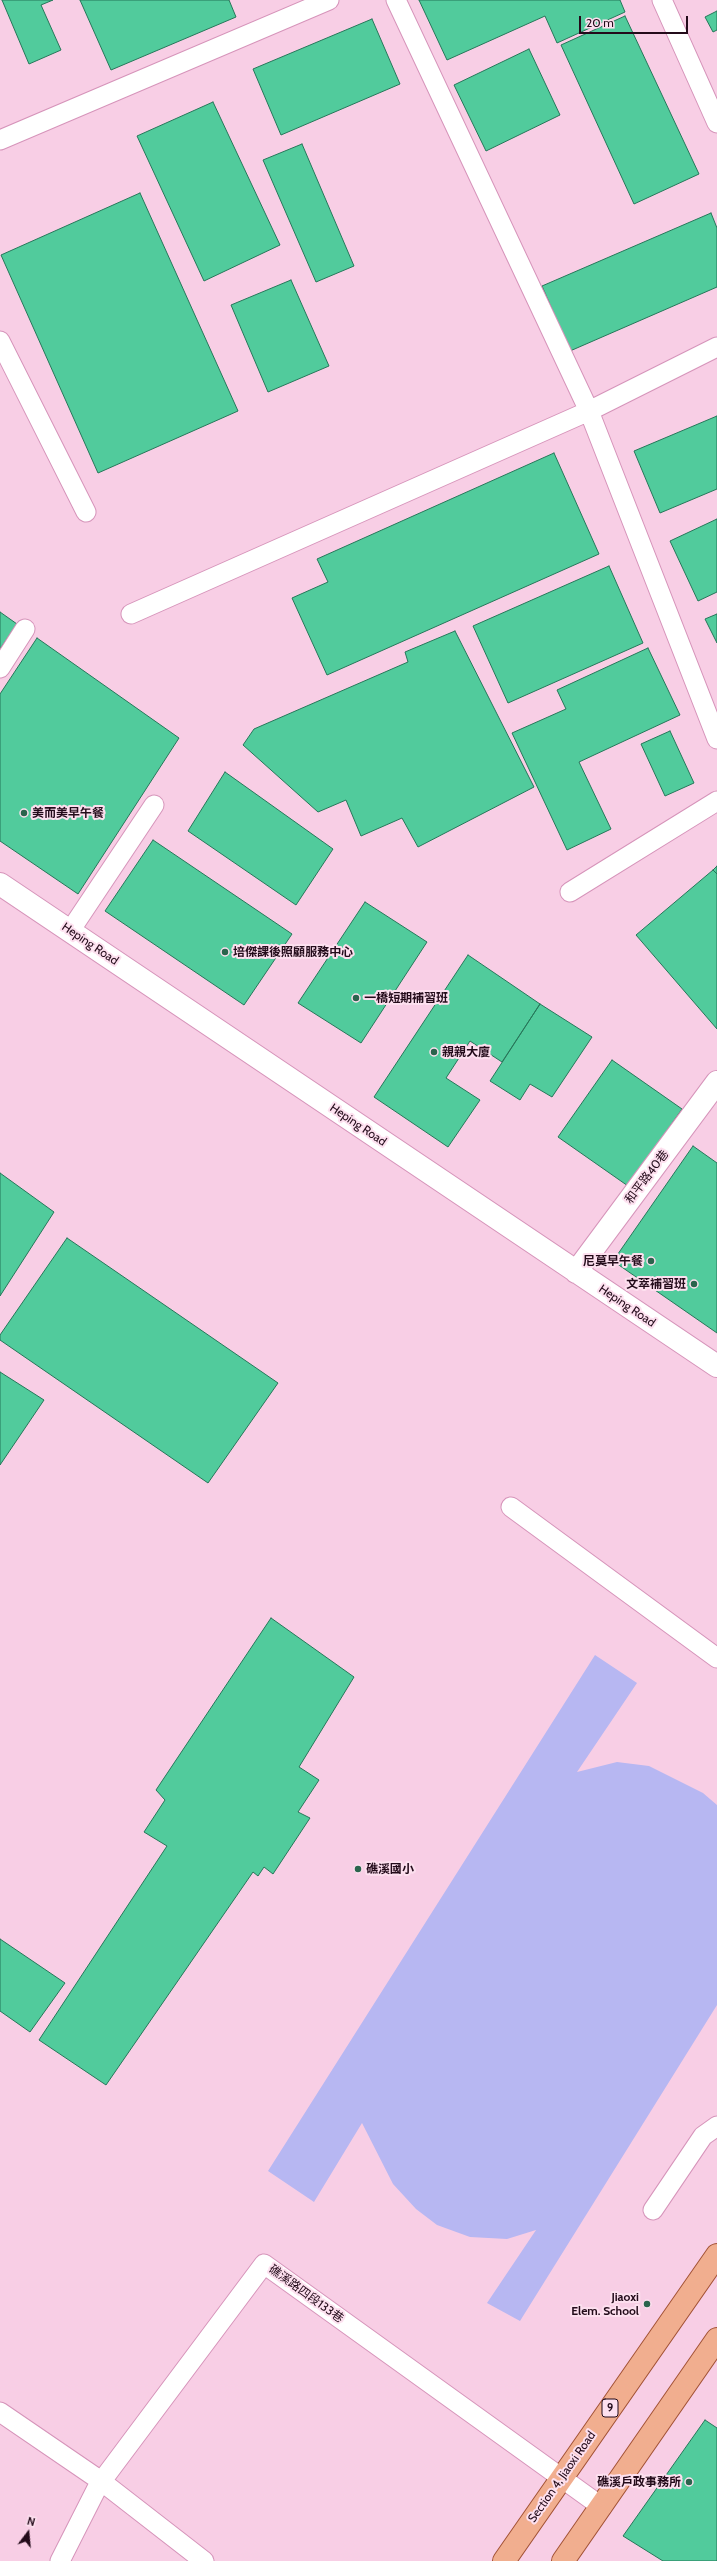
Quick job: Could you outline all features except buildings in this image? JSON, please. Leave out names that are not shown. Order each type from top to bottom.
[{"type":"main road","name":"Section 4, Jiaoxi Road","points":[[504,2561],[717,2255]]},
{"type":"main road","points":[[563,2561],[602,2507],[717,2339]]},
{"type":"street","name":"Heping Road","points":[[0,884],[717,1366]]},
{"type":"street","name":"和平路40巷","points":[[576,1272],[717,1082]]},
{"type":"lane","points":[[0,140],[329,0]]},
{"type":"lane","points":[[396,0],[589,411],[717,740]]},
{"type":"lane","points":[[662,0],[717,123]]},
{"type":"lane","points":[[0,341],[86,512]]},
{"type":"lane","points":[[131,614],[589,411],[717,347]]},
{"type":"lane","points":[[0,668],[25,629]]},
{"type":"lane","points":[[570,892],[717,801]]},
{"type":"lane","points":[[70,931],[154,804]]},
{"type":"lane","points":[[511,1507],[717,1658]]},
{"type":"lane","points":[[653,2210],[703,2136],[717,2126]]},
{"type":"lane","name":"礁溪路四段133巷","points":[[60,2561],[100,2482],[264,2264],[602,2507]]},
{"type":"lane","points":[[0,2412],[100,2482],[204,2561]]},
{"type":"shaded area","points":[[595,1655],[637,1683],[577,1772],[617,1762],[649,1766],[703,1793],[717,1805],[717,2005],[520,2321],[487,2303],[536,2230],[507,2239],[470,2237],[437,2225],[416,2209],[393,2184],[362,2123],[314,2202],[268,2171]]},
{"type":"place","name":"美而美早午餐","points":[[24,813]]},
{"type":"place","name":"培傑課後照顧服務中心","points":[[225,952]]},
{"type":"place","name":"一橋短期補習班","points":[[356,998]]},
{"type":"place","name":"親親大廈","points":[[434,1052]]},
{"type":"place","name":"尼莫早午餐","points":[[651,1261]]},
{"type":"place","name":"文萃補習班","points":[[694,1284]]},
{"type":"place","name":"礁溪國小","points":[[358,1869]]},
{"type":"place","name":"Jiaoxi Elem. School","points":[[647,2304]]},
{"type":"place","name":"礁溪戶政事務所","points":[[689,2482]]}]
